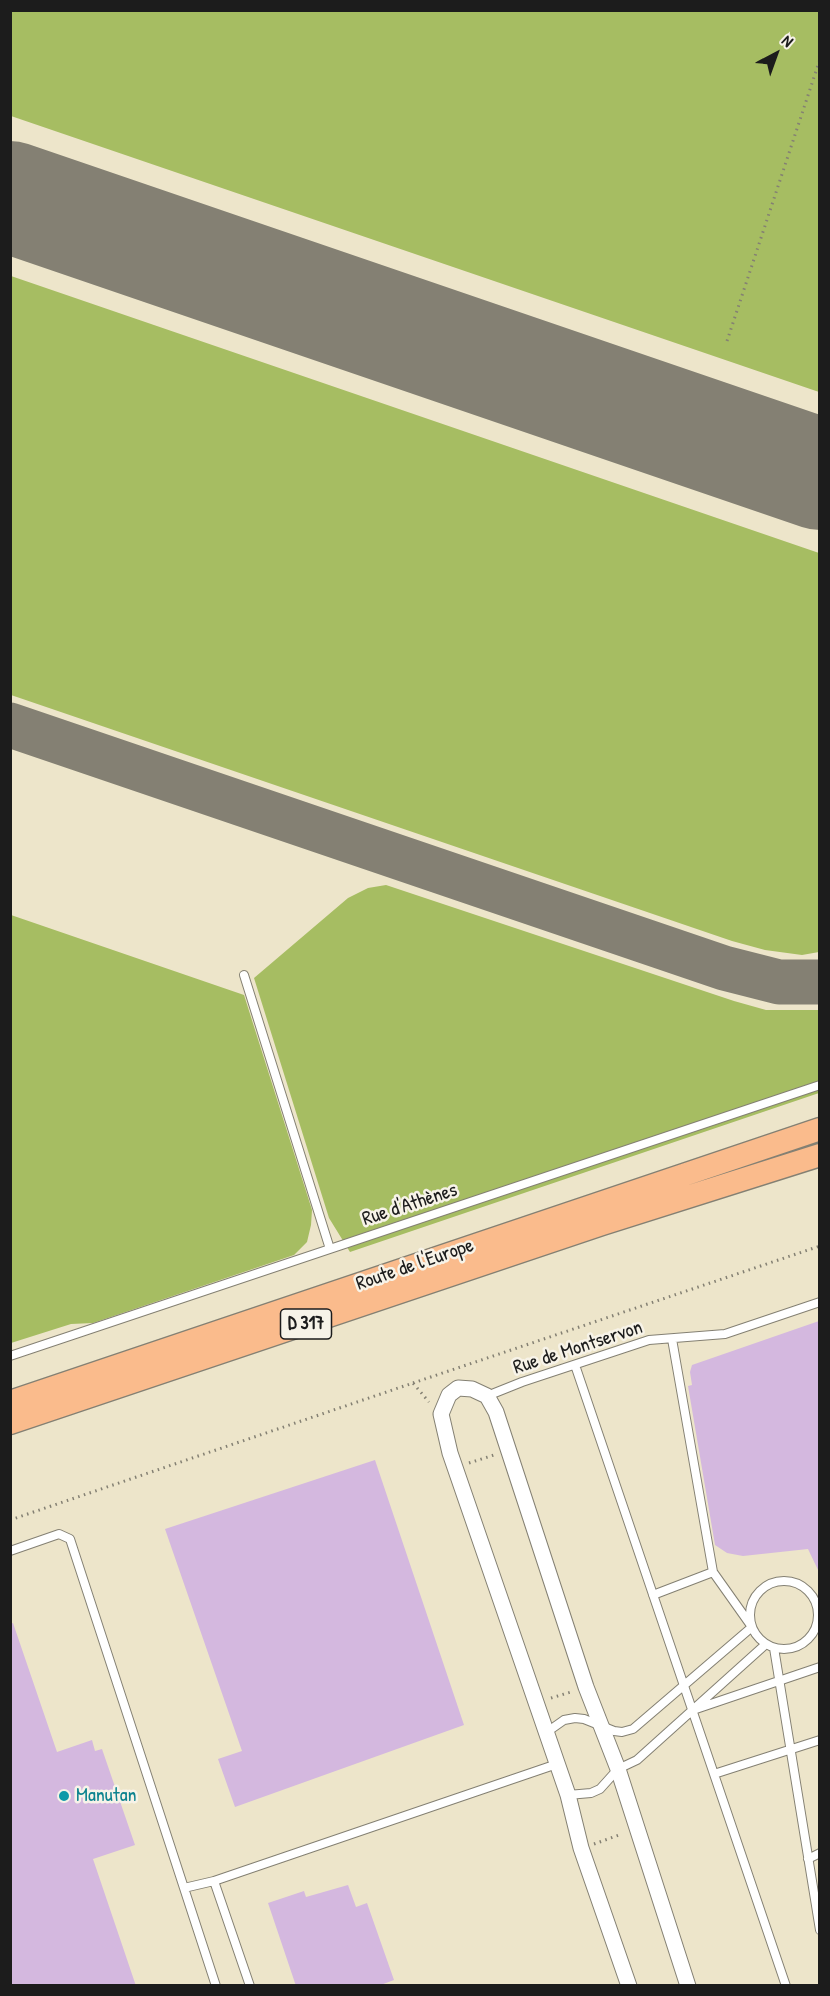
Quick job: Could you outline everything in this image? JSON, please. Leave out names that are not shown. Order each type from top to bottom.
[{"type":"main road","name":"Route de l'Europe","points":[[10,1402],[810,1132],[814,1122],[819,1120]]},
{"type":"main road","name":"Route de l'Europe","points":[[10,1423],[602,1224],[817,1158]]},
{"type":"street","points":[[629,1986],[581,1848],[568,1795],[547,1732],[535,1704],[456,1468],[441,1414],[449,1395],[458,1388],[471,1389],[487,1396],[495,1412],[586,1687],[638,1828],[688,1986]]},
{"type":"lane","points":[[244,975],[330,1250]]},
{"type":"lane","name":"Rue d'Athènes","points":[[10,1356],[819,1085]]},
{"type":"lane","name":"Rue de Montservon","points":[[487,1396],[649,1340],[725,1334],[819,1302]]},
{"type":"lane","points":[[672,1339],[713,1572],[758,1636],[774,1648],[788,1649],[800,1646],[809,1639],[816,1629],[819,1607],[814,1596],[796,1582],[785,1580],[774,1582],[756,1594],[751,1604],[752,1627]]},
{"type":"lane","points":[[575,1365],[786,1986]]},
{"type":"lane","points":[[10,1551],[59,1534],[70,1539],[216,1986]]},
{"type":"lane","points":[[653,1595],[713,1572]]},
{"type":"lane","points":[[547,1732],[564,1720],[574,1718],[622,1732],[633,1729],[752,1627]]},
{"type":"lane","points":[[568,1795],[591,1793],[600,1789],[618,1769],[637,1760],[766,1644]]},
{"type":"lane","points":[[774,1648],[819,1930]]},
{"type":"lane","points":[[692,1710],[819,1666]]},
{"type":"lane","points":[[714,1774],[819,1740]]},
{"type":"lane","points":[[184,1888],[214,1881],[557,1764]]},
{"type":"lane","points":[[808,1859],[819,1852]]},
{"type":"lane","points":[[214,1881],[250,1986]]},
{"type":"path","points":[[727,341],[819,59]]},
{"type":"path","points":[[10,1520],[819,1246]]},
{"type":"path","points":[[413,1383],[441,1414]]},
{"type":"path","points":[[456,1468],[508,1450]]},
{"type":"path","points":[[535,1704],[586,1687]]},
{"type":"path","points":[[581,1848],[638,1828]]},
{"type":"green space","points":[[11,10],[819,11],[819,392],[11,116]]},
{"type":"green space","points":[[11,276],[819,553],[819,952],[802,955],[765,950],[732,941],[11,695]]},
{"type":"green space","points":[[386,885],[734,1001],[766,1010],[819,1010],[819,1093],[350,1252],[329,1218],[254,978],[348,898],[368,888]]},
{"type":"green space","points":[[11,915],[244,995],[312,1210],[307,1242],[294,1255],[93,1323],[71,1324],[11,1343]]},
{"type":"building","points":[[819,1321],[819,1572],[808,1549],[743,1556],[727,1553],[715,1545],[688,1386],[692,1385],[690,1372],[692,1365]]},
{"type":"building","points":[[375,1460],[464,1725],[235,1807],[218,1759],[242,1751],[165,1529]]},
{"type":"building","name":"Manutan","points":[[13,1623],[57,1752],[92,1740],[95,1751],[102,1749],[135,1845],[93,1859],[136,1986],[10,1986],[10,1624]]},
{"type":"building","points":[[348,1885],[356,1907],[367,1903],[394,1980],[378,1986],[296,1986],[268,1903],[304,1891],[306,1897]]},
{"type":"taxiway","points":[[10,725],[724,968],[779,982],[820,982]]},
{"type":"runway","points":[[10,197],[820,474]]},
{"type":"place","name":"Manutan","points":[[64,1796]]}]
